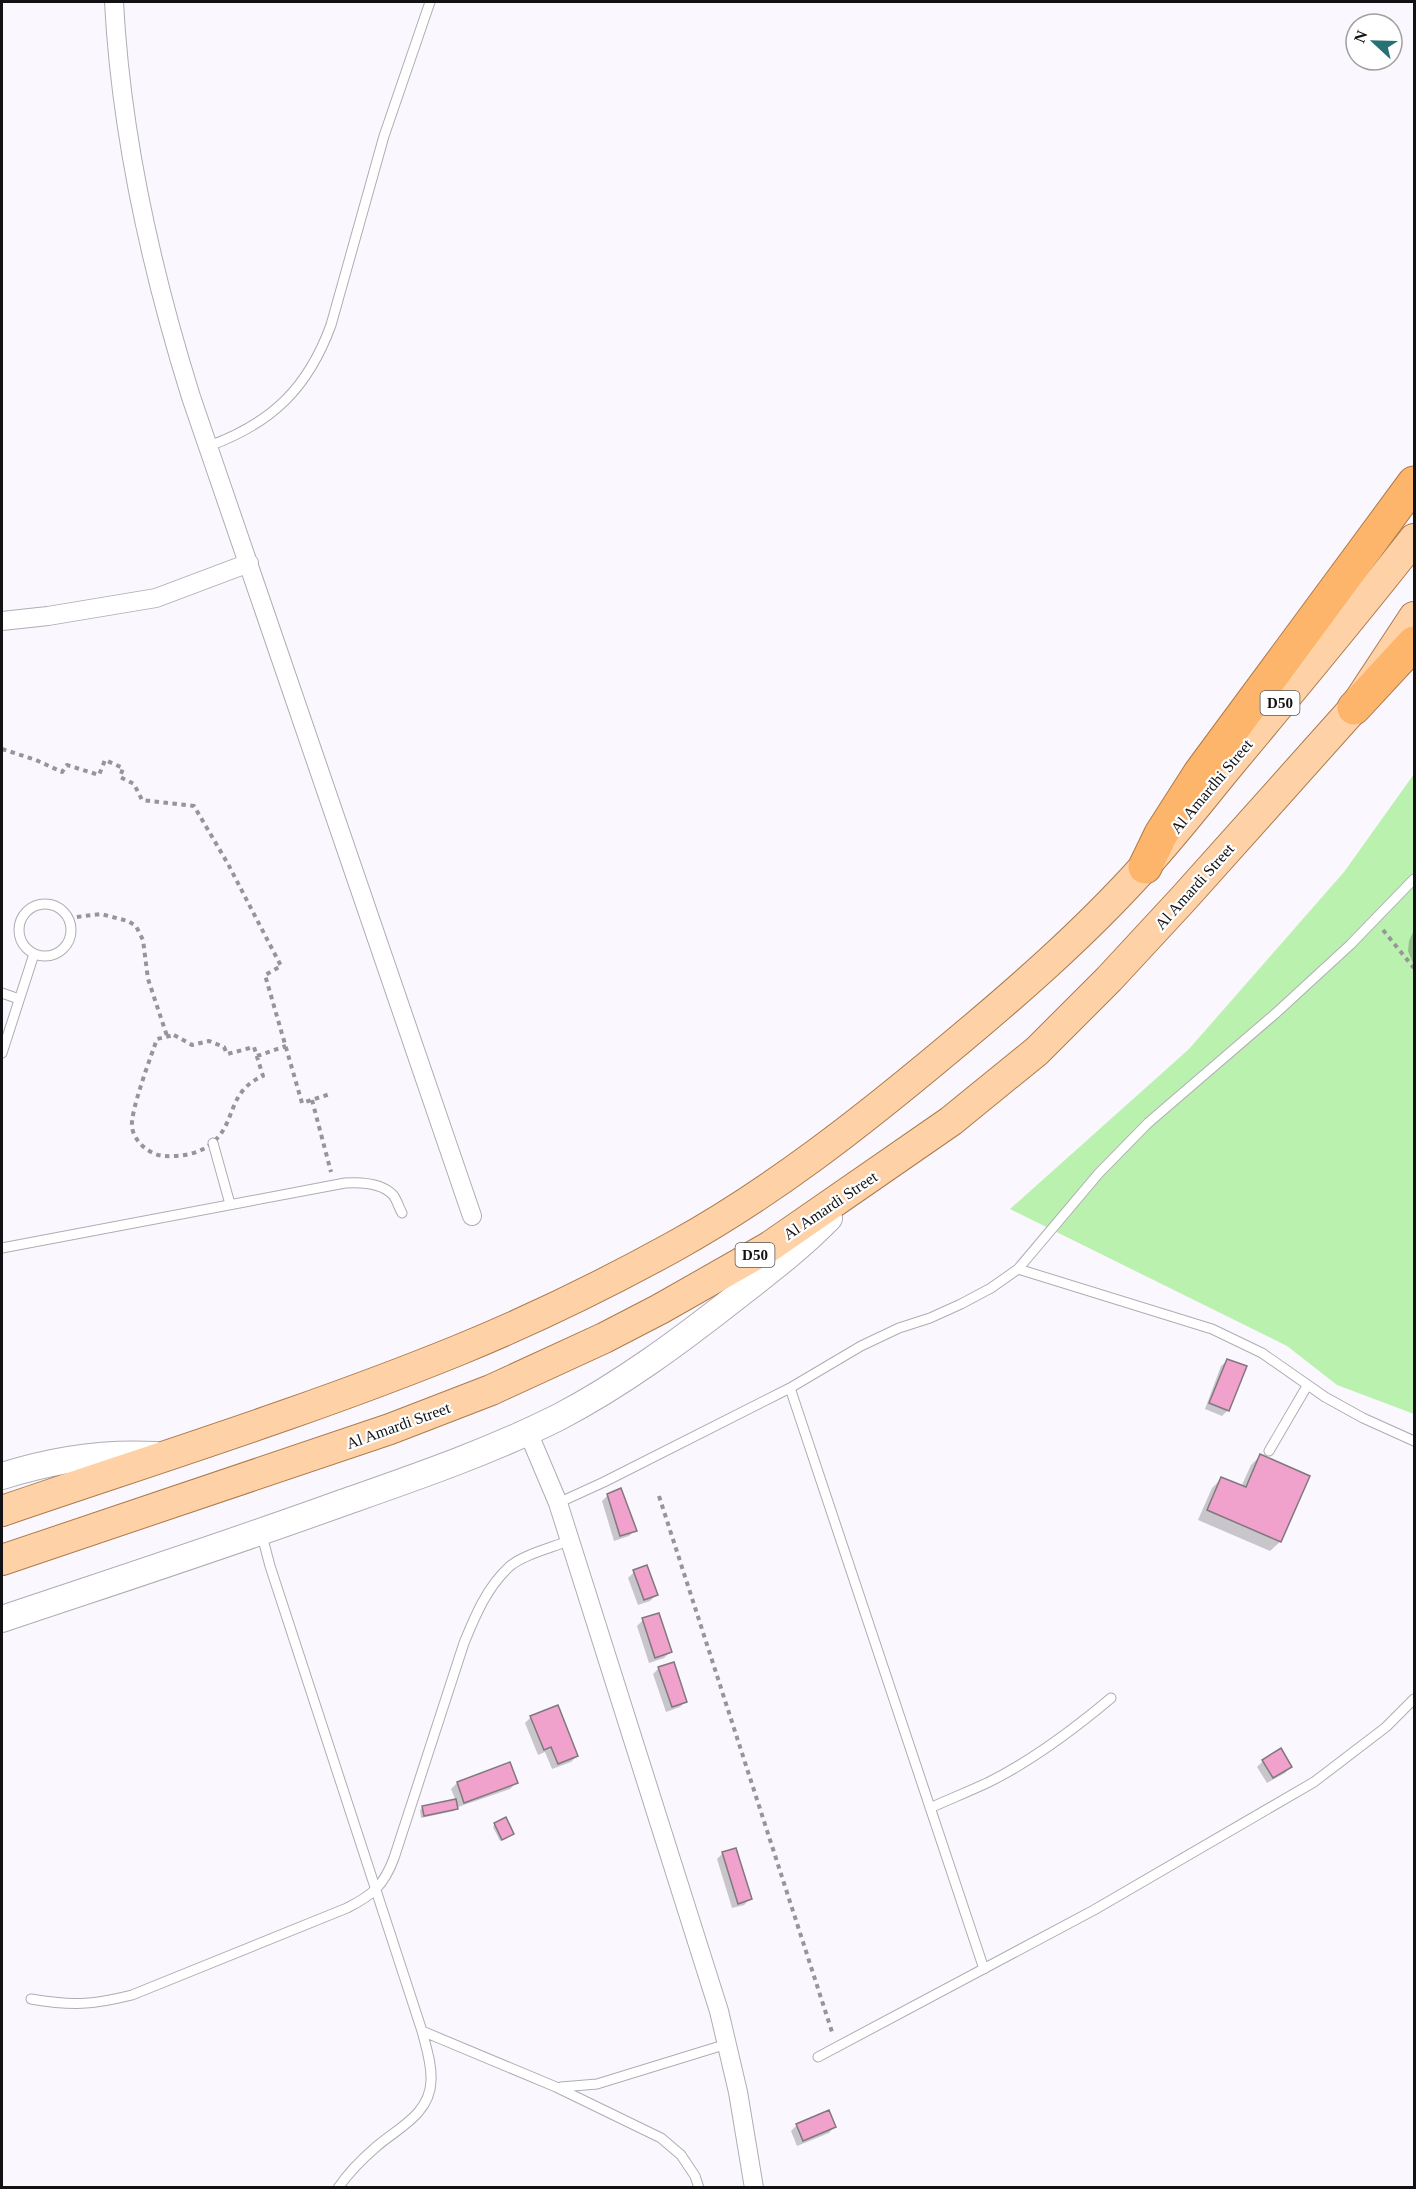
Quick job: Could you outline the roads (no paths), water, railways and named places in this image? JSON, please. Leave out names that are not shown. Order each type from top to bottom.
[{"type":"highway","points":[[1145,867],[1179,803],[1414,483]]},
{"type":"highway","points":[[1354,708],[1414,642]]},
{"type":"main road","name":"Al Amardhi Street","points":[[1145,867],[1414,539]]},
{"type":"main road","name":"D50","points":[[1354,708],[1414,617]]},
{"type":"main road","name":"Al Amardi Street","points":[[2,1560],[379,1433],[491,1390],[604,1338],[769,1247],[951,1121],[1037,1051],[1109,979],[1184,898],[1354,708]]},
{"type":"main road","name":"D50","points":[[2,1511],[227,1436],[461,1349],[613,1279],[677,1245],[739,1207],[826,1146],[910,1082],[1070,942],[1145,867]]},
{"type":"street","points":[[114,2],[121,82],[144,220],[173,338],[471,1216]]},
{"type":"street","points":[[2,621],[69,613],[156,598],[249,563]]},
{"type":"street","points":[[2,1619],[261,1532],[470,1458],[528,1432],[578,1406],[679,1341],[773,1268],[819,1228],[860,1185]]},
{"type":"street","points":[[528,1432],[558,1503],[568,1541],[704,1963],[728,2044],[753,2187]]},
{"type":"street","points":[[2,1476],[32,1467],[84,1457],[136,1454],[163,1456]]},
{"type":"lane","points":[[209,446],[241,433],[276,410],[310,372],[322,349],[331,325],[384,136],[430,2]]},
{"type":"lane","points":[[558,1503],[790,1388],[861,1346],[898,1328],[930,1318],[961,1304],[991,1288],[1018,1269],[1099,1173],[1148,1123],[1276,1013],[1375,920],[1414,879]]},
{"type":"lane","points":[[46,904],[62,910],[70,926],[66,944],[52,955],[34,954],[21,942],[19,924],[22,916],[37,905],[46,904]]},
{"type":"lane","points":[[2,1053],[34,954]]},
{"type":"lane","points":[[2,993],[19,999]]},
{"type":"lane","points":[[213,1143],[230,1204]]},
{"type":"lane","points":[[2,1248],[230,1204],[355,1183],[379,1187],[393,1196],[402,1213]]},
{"type":"lane","points":[[1018,1269],[1221,1333],[1262,1353],[1307,1386],[1363,1418],[1414,1441]]},
{"type":"lane","points":[[1269,1451],[1307,1386]]},
{"type":"lane","points":[[790,1388],[984,1969]]},
{"type":"lane","points":[[261,1532],[270,1566],[422,2031],[430,2067],[431,2082],[428,2098],[420,2112],[378,2145],[338,2187]]},
{"type":"lane","points":[[31,1999],[64,2004],[99,2003],[132,1995],[347,1908],[375,1891],[387,1876],[394,1858],[475,1615],[491,1589],[510,1566],[568,1541]]},
{"type":"lane","points":[[930,1808],[990,1782],[1032,1757],[1073,1729],[1111,1698]]},
{"type":"lane","points":[[818,2057],[1094,1910],[1314,1782],[1386,1727],[1414,1699]]},
{"type":"lane","points":[[422,2031],[556,2087],[661,2138],[681,2155],[695,2176],[699,2187]]},
{"type":"lane","points":[[556,2087],[597,2085],[728,2044]]}]
